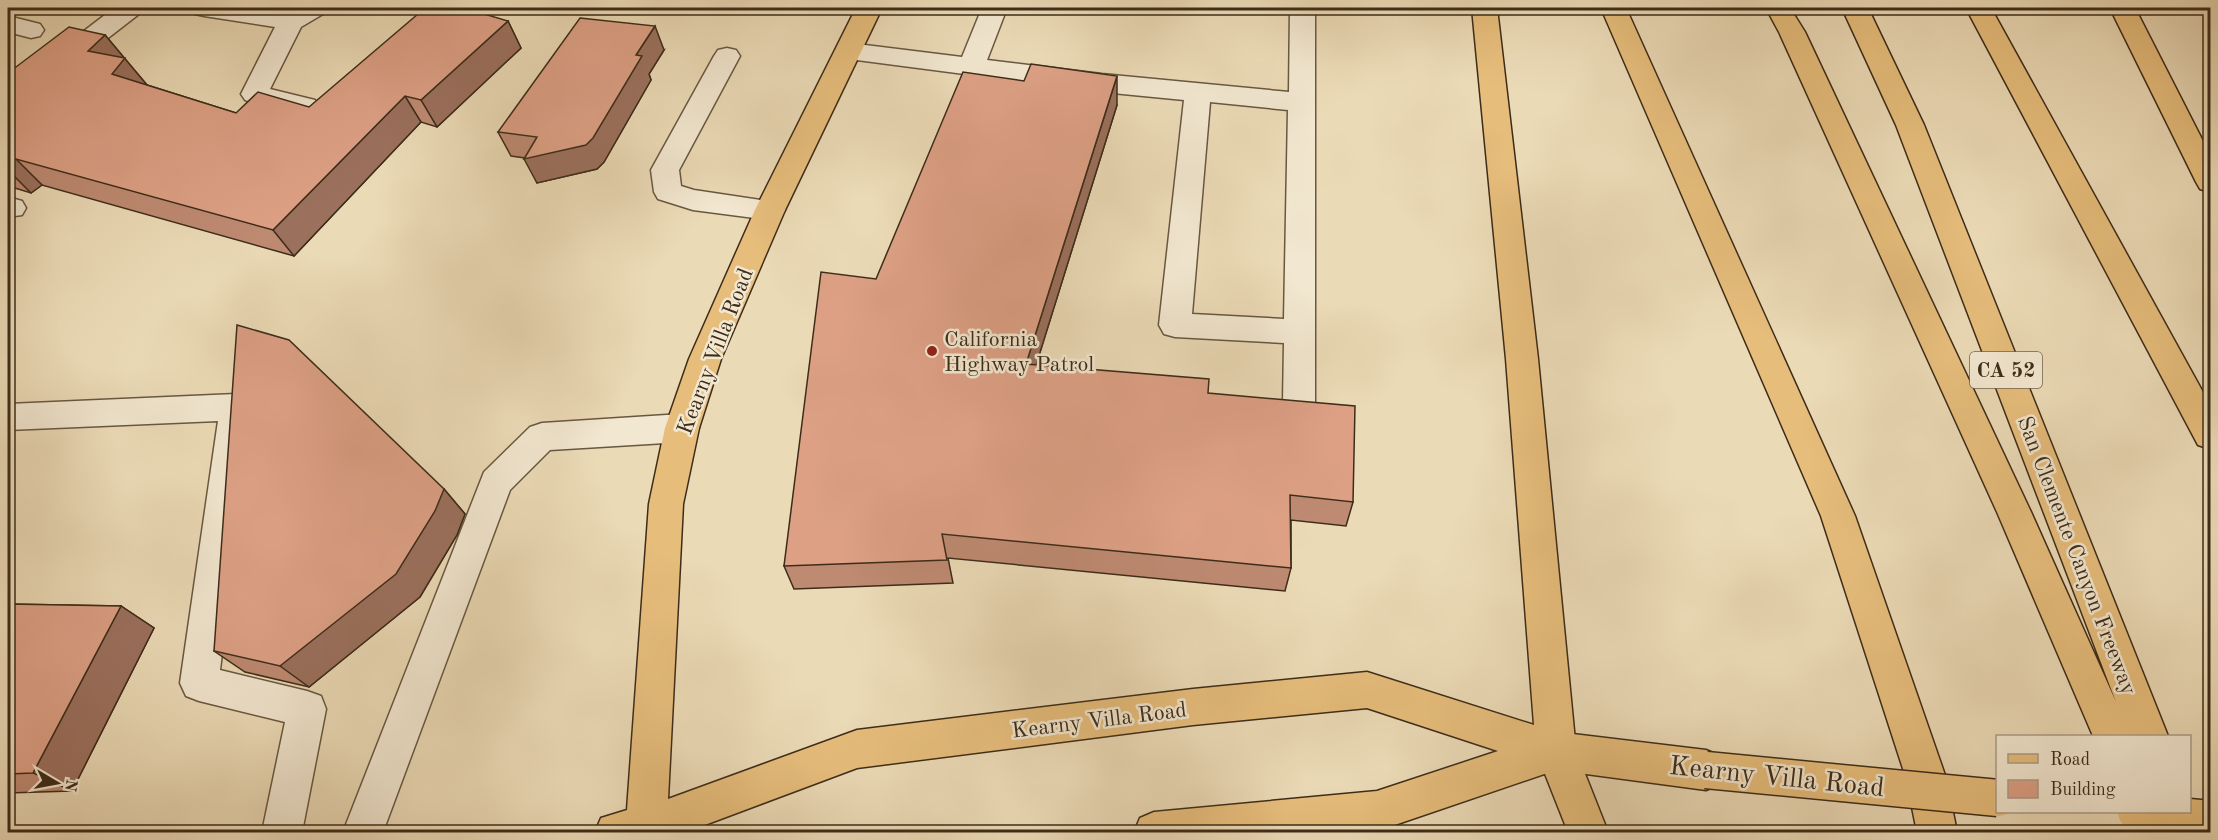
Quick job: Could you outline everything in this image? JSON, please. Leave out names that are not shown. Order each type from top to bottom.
[{"type":"main road","name":"Kearny Villa Road","points":[[869,8],[770,210],[705,359],[682,428],[666,504],[646,831],[857,748],[1194,707],[1367,690],[1556,751],[1706,770],[1996,798]]},
{"type":"main road","points":[[1484,8],[1522,359],[1556,751],[1588,832]]},
{"type":"main road","points":[[1613,8],[1838,516],[1926,778],[1937,832]]},
{"type":"main road","points":[[1778,8],[1792,32],[2014,512],[2112,735]]},
{"type":"main road","name":"San Clemente Canyon Freeway","points":[[1855,8],[1910,125],[2149,735]]},
{"type":"main road","points":[[1978,8],[2211,435]]},
{"type":"main road","points":[[2122,8],[2211,182]]},
{"type":"main road","name":"Kearny Villa Road","points":[[1154,832],[1377,811],[1556,751]]},
{"type":"main road","points":[[2145,813],[2154,832]]},
{"type":"main road","points":[[2147,813],[2211,819]]},
{"type":"main road","points":[[2178,813],[2187,832]]},
{"type":"street","points":[[8,102],[130,8]]},
{"type":"street","points":[[204,8],[291,22]]},
{"type":"street","points":[[305,106],[255,94],[291,22],[314,8]]},
{"type":"street","points":[[972,65],[994,8]]},
{"type":"street","points":[[1299,402],[1303,8]]},
{"type":"street","points":[[849,51],[1102,82],[1302,102]]},
{"type":"street","points":[[727,56],[665,170],[668,192],[693,200],[770,210]]},
{"type":"street","points":[[1198,92],[1176,325],[1300,332]]},
{"type":"street","points":[[8,417],[236,407],[199,683],[307,709],[282,832]]},
{"type":"street","points":[[363,832],[496,482],[542,437],[682,428]]},
{"type":"building","points":[[425,8],[464,8],[508,21],[421,100],[405,96],[273,230],[16,159],[8,165],[8,73],[69,27],[105,35],[88,51],[125,58],[112,74],[236,113],[258,92],[309,107]]},
{"type":"building","points":[[580,18],[655,26],[636,55],[642,56],[593,138],[586,145],[524,159],[537,137],[498,132]]},
{"type":"building","name":"California Highway Patrol","points":[[1031,64],[1117,76],[1026,364],[1209,379],[1208,393],[1355,406],[1353,502],[1290,495],[1291,568],[942,534],[947,560],[784,566],[821,272],[876,279],[963,72],[1024,81]]},
{"type":"building","points":[[237,325],[289,340],[444,489],[435,511],[396,574],[280,666],[214,651]]},
{"type":"building","points":[[8,604],[121,606],[33,773],[8,774]]},
{"type":"place","name":"California Highway Patrol","points":[[932,351]]}]
